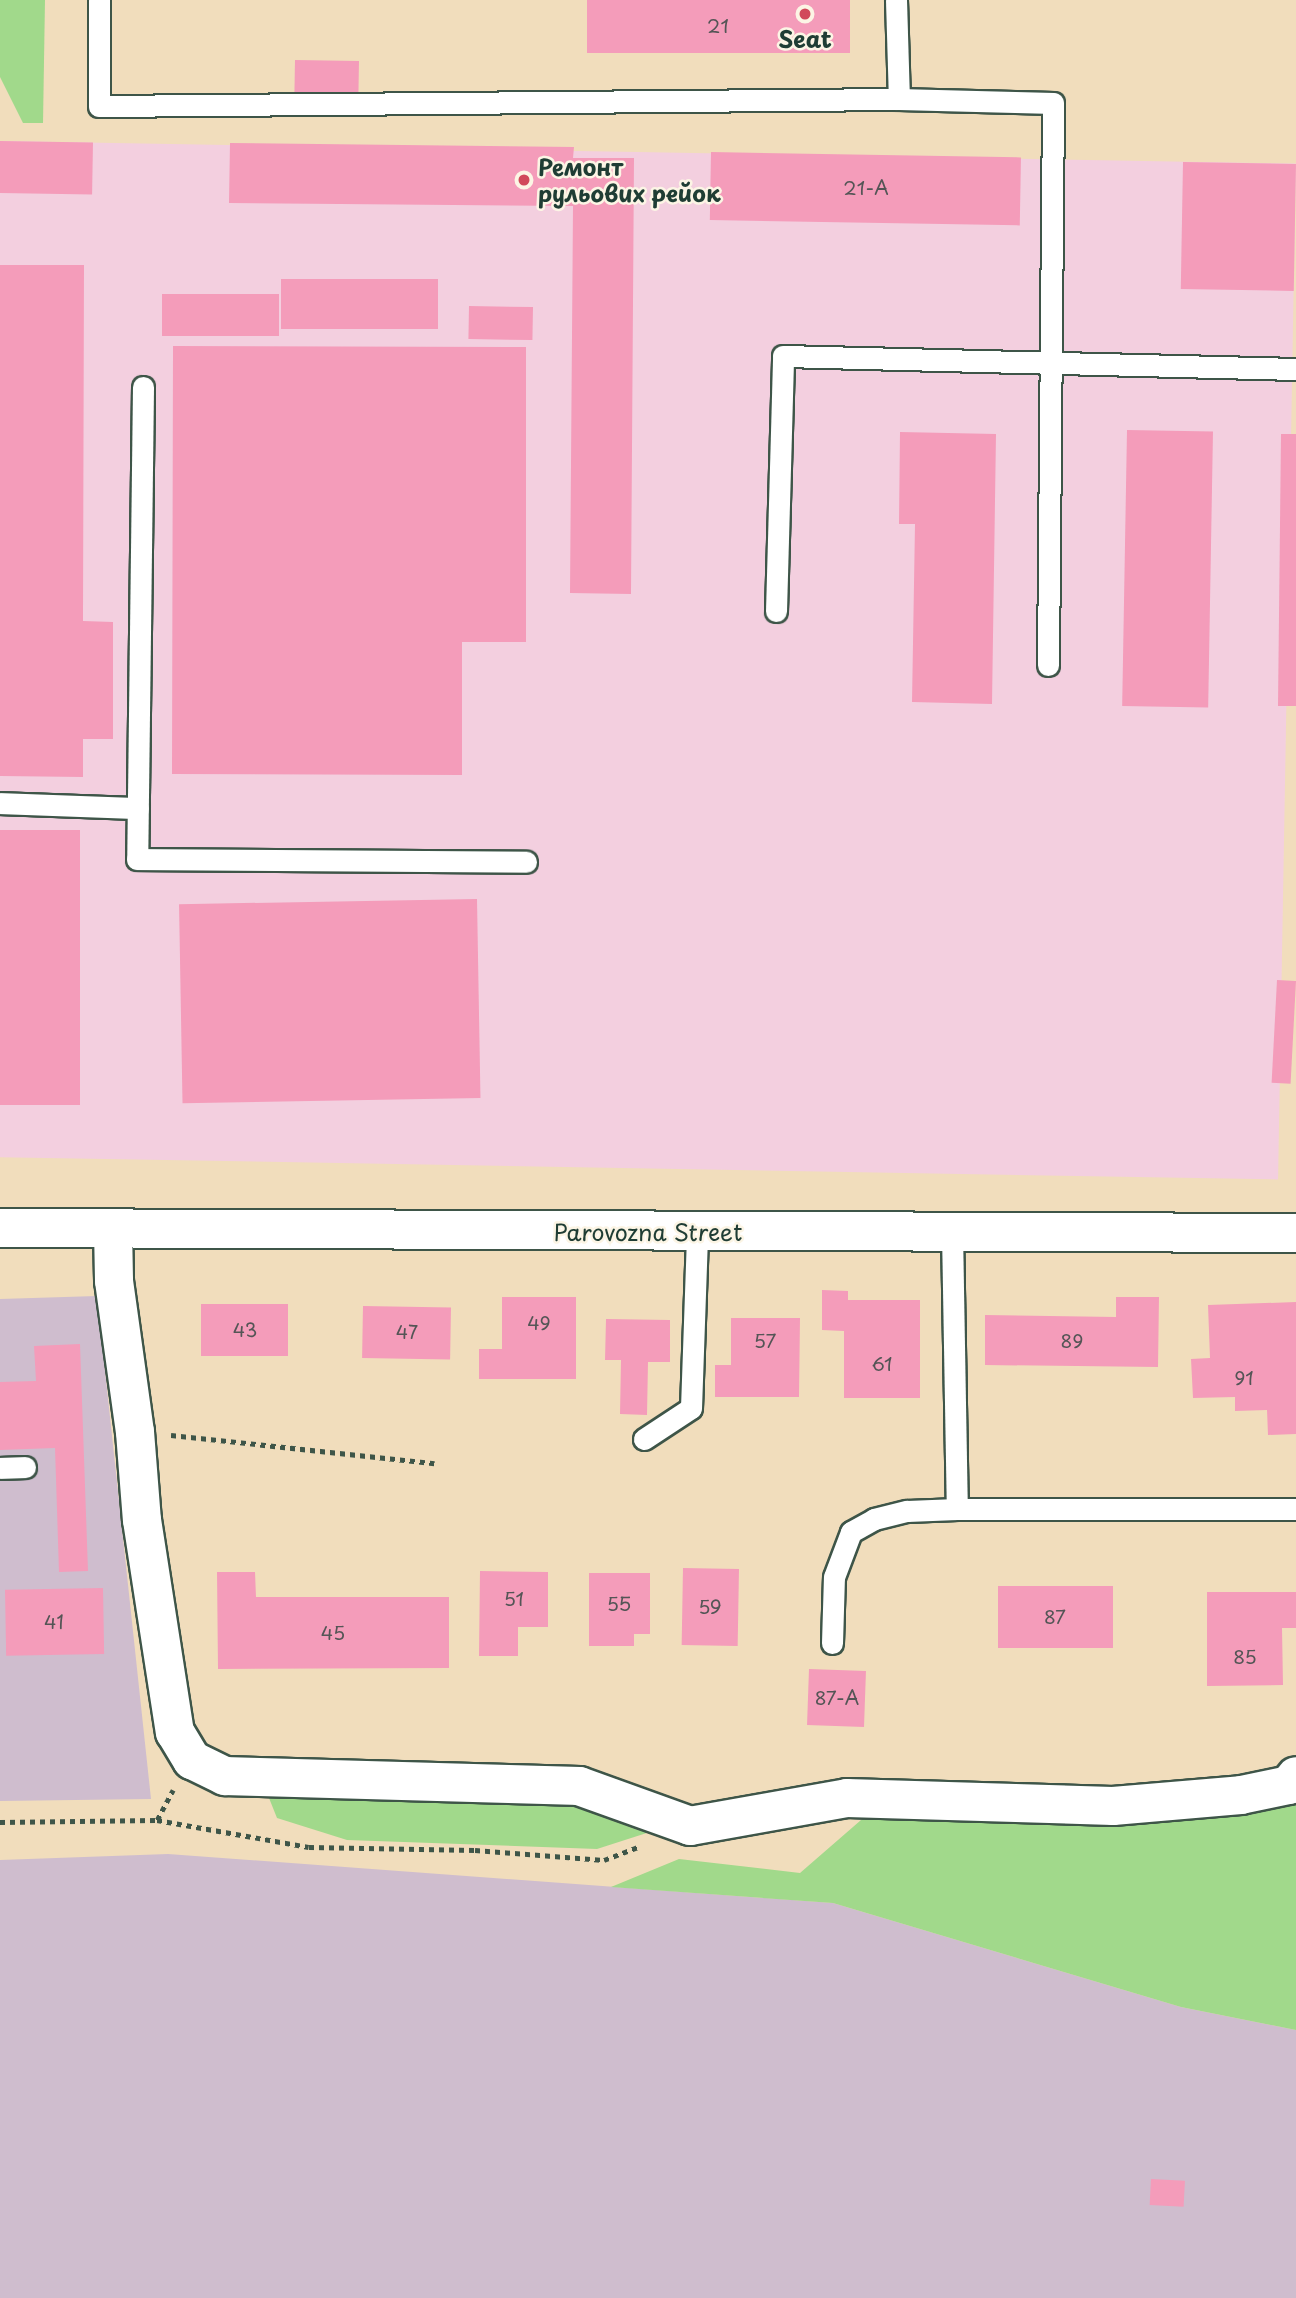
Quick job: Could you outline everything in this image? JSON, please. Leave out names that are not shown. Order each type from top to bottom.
[{"type":"street","name":"Parovozna Street","points":[[0,1228],[1296,1233]]},
{"type":"street","points":[[113,1228],[114,1281],[135,1432],[142,1520],[175,1732],[191,1760],[225,1776],[579,1786],[690,1826],[847,1798],[1113,1805],[1241,1796],[1289,1785],[1296,1776]]},
{"type":"lane","points":[[99,0],[100,106],[899,99],[1053,103],[1048,364],[1048,666]]},
{"type":"lane","points":[[896,0],[899,99]]},
{"type":"lane","points":[[776,611],[783,356],[1296,369]]},
{"type":"lane","points":[[143,387],[137,859],[526,862]]},
{"type":"lane","points":[[0,803],[138,808]]},
{"type":"lane","points":[[952,1231],[957,1509]]},
{"type":"lane","points":[[644,1439],[691,1408],[697,1232]]},
{"type":"lane","points":[[0,1468],[24,1467]]},
{"type":"lane","points":[[832,1643],[834,1577],[851,1532],[874,1519],[907,1511],[957,1509],[1296,1509]]},
{"type":"path","points":[[135,1432],[435,1463]]},
{"type":"path","points":[[0,1822],[157,1821],[309,1847],[475,1850],[604,1860],[690,1826]]},
{"type":"shaded area","points":[[0,141],[1296,164],[1278,1179],[0,1157]]},
{"type":"shaded area","points":[[97,1296],[151,1799],[0,1801],[0,1299]]},
{"type":"shaded area","points":[[168,1854],[833,1903],[1181,2007],[1296,2030],[1296,2298],[0,2298],[0,1860]]},
{"type":"green space","points":[[0,0],[45,0],[43,123],[23,123],[0,77]]},
{"type":"green space","points":[[1296,1789],[1296,2030],[1181,2007],[833,1903],[611,1887],[679,1859],[800,1873],[876,1807]]},
{"type":"green space","points":[[267,1793],[568,1799],[656,1830],[597,1849],[347,1840],[277,1818]]},
{"type":"building","points":[[587,0],[850,0],[850,53],[587,53]]},
{"type":"building","points":[[295,60],[359,61],[358,93],[294,92]]},
{"type":"building","points":[[0,141],[93,143],[92,195],[0,193]]},
{"type":"building","points":[[230,143],[574,147],[573,158],[634,158],[631,594],[570,593],[573,206],[229,203]]},
{"type":"building","points":[[711,152],[1021,157],[1020,225],[710,220]]},
{"type":"building","points":[[1183,162],[1296,164],[1294,291],[1181,289]]},
{"type":"building","points":[[0,265],[84,265],[83,621],[113,622],[113,739],[83,739],[83,777],[0,776]]},
{"type":"building","points":[[281,279],[438,279],[438,329],[281,329]]},
{"type":"building","points":[[162,294],[279,294],[279,336],[162,336]]},
{"type":"building","points":[[469,306],[533,307],[532,340],[468,339]]},
{"type":"building","points":[[173,346],[526,347],[526,642],[462,642],[462,775],[172,774]]},
{"type":"building","points":[[1127,430],[1213,432],[1208,707],[1122,706]]},
{"type":"building","points":[[900,432],[996,434],[992,704],[912,702],[915,524],[899,524]]},
{"type":"building","points":[[1281,434],[1296,434],[1296,706],[1278,706]]},
{"type":"building","points":[[0,830],[80,830],[80,1105],[0,1105]]},
{"type":"building","points":[[477,899],[480,1098],[183,1103],[179,904]]},
{"type":"building","points":[[1277,980],[1296,981],[1291,1084],[1272,1083]]},
{"type":"building","points":[[822,1290],[848,1291],[848,1300],[920,1300],[920,1398],[844,1398],[844,1331],[822,1330]]},
{"type":"building","points":[[502,1297],[576,1297],[576,1379],[479,1379],[479,1349],[502,1349]]},
{"type":"building","points":[[1116,1297],[1159,1297],[1158,1367],[985,1365],[985,1315],[1116,1317]]},
{"type":"building","points":[[1296,1302],[1296,1434],[1268,1435],[1267,1410],[1235,1411],[1235,1397],[1193,1398],[1191,1359],[1210,1358],[1208,1305]]},
{"type":"building","points":[[201,1304],[288,1304],[288,1356],[201,1356]]},
{"type":"building","points":[[363,1306],[451,1308],[450,1360],[362,1358]]},
{"type":"building","points":[[731,1318],[800,1318],[799,1397],[715,1397],[715,1365],[731,1365]]},
{"type":"building","points":[[606,1319],[670,1320],[670,1362],[648,1362],[647,1415],[620,1414],[621,1360],[605,1360]]},
{"type":"building","points":[[80,1344],[88,1571],[59,1572],[55,1448],[0,1450],[0,1382],[36,1381],[34,1346]]},
{"type":"building","points":[[683,1568],[739,1569],[738,1646],[682,1645]]},
{"type":"building","points":[[480,1571],[548,1572],[548,1627],[518,1627],[518,1656],[479,1656]]},
{"type":"building","points":[[217,1572],[255,1572],[256,1597],[449,1597],[449,1668],[218,1669]]},
{"type":"building","points":[[589,1573],[650,1573],[650,1634],[634,1634],[634,1646],[589,1646]]},
{"type":"building","points":[[998,1586],[1113,1586],[1113,1648],[998,1648]]},
{"type":"building","points":[[103,1588],[104,1654],[6,1656],[5,1590]]},
{"type":"building","points":[[1207,1592],[1296,1592],[1296,1628],[1282,1628],[1283,1685],[1207,1686]]},
{"type":"building","points":[[809,1669],[866,1671],[864,1727],[807,1725]]},
{"type":"building","points":[[1151,2179],[1185,2181],[1184,2207],[1150,2205]]},
{"type":"place","name":"Seat","points":[[805,14]]},
{"type":"place","name":"Ремонт рульових рейок","points":[[524,180]]}]
